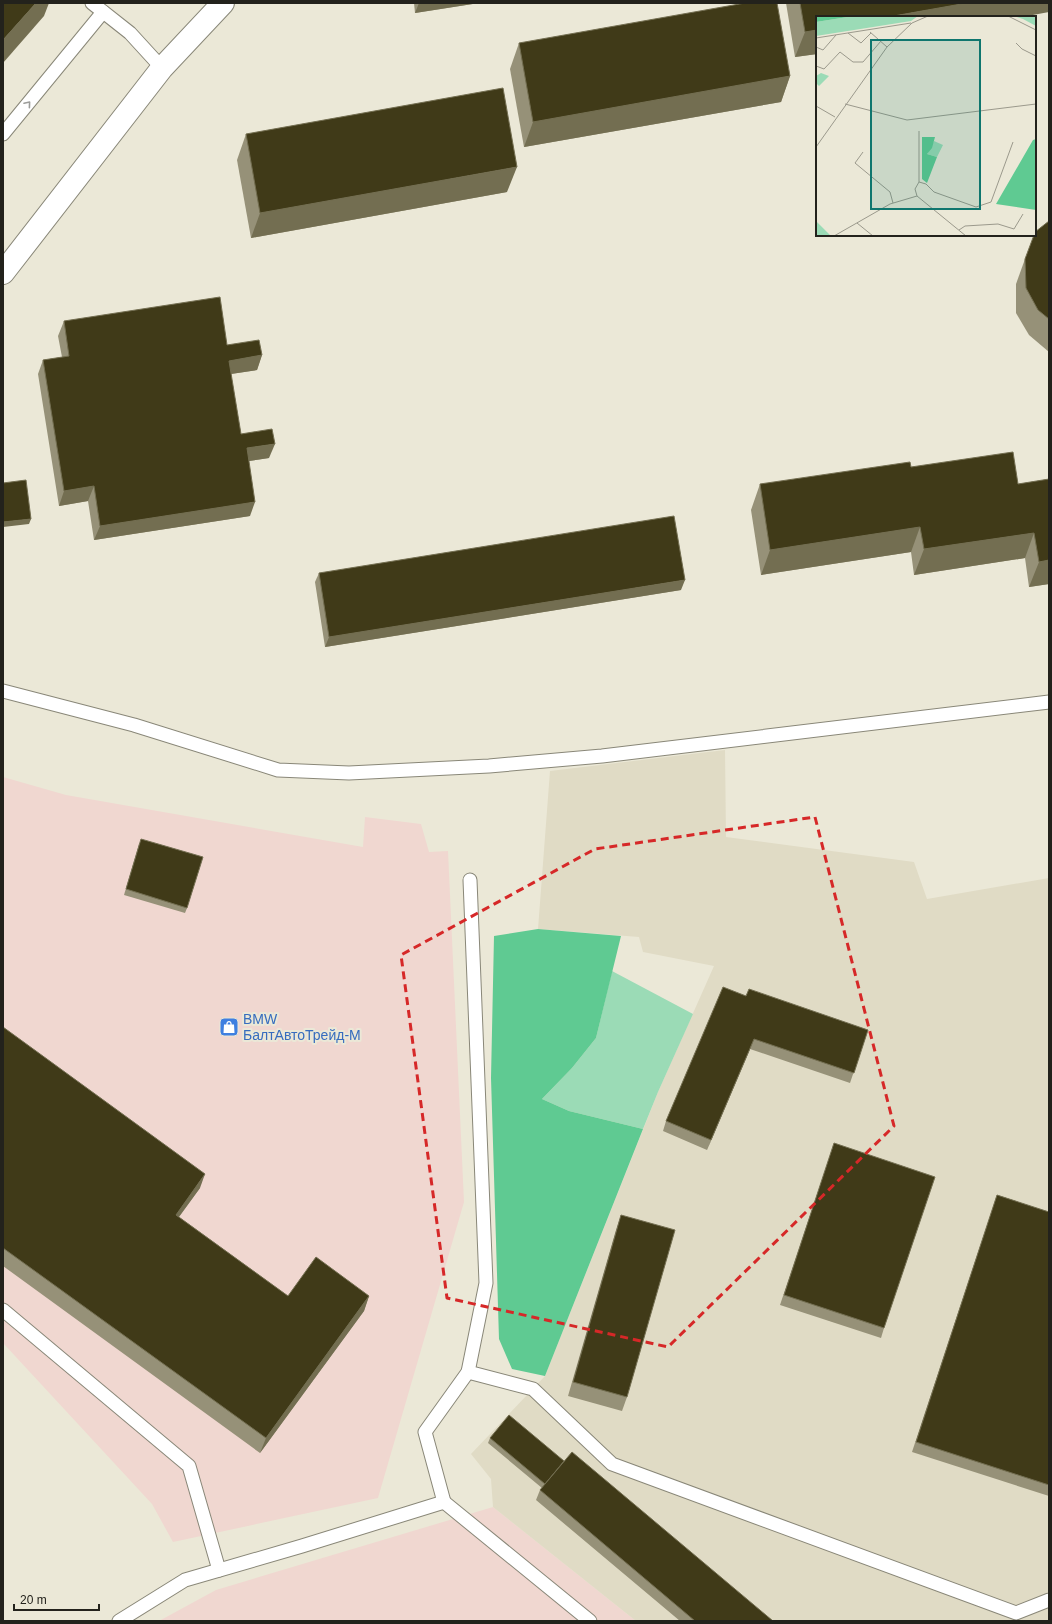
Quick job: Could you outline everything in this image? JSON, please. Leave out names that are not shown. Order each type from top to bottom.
[{"type":"street","points":[[3,273],[162,68],[223,3]]},
{"type":"lane","points":[[92,3],[130,33],[162,68]]},
{"type":"lane","points":[[3,134],[104,12]]},
{"type":"lane","points":[[3,691],[134,725],[278,770],[349,773],[488,766],[602,756],[1049,702]]},
{"type":"lane","points":[[470,880],[486,1283],[468,1372],[425,1432],[444,1502],[590,1621]]},
{"type":"lane","points":[[3,1310],[189,1466],[219,1570]]},
{"type":"lane","points":[[468,1372],[533,1390],[612,1464],[1016,1613],[1049,1600]]},
{"type":"lane","points":[[119,1621],[185,1580],[444,1502]]},
{"type":"highlighted area","points":[[815,817],[894,1126],[668,1347],[447,1298],[401,955],[595,849]]},
{"type":"shaded area","points":[[725,750],[726,837],[914,862],[927,899],[1049,878],[1049,1621],[636,1621],[493,1507],[491,1479],[471,1454],[545,1376],[658,1092],[714,966],[643,952],[639,937],[538,929],[550,771]]},
{"type":"shaded area","name":"BMW БалтАвтоТрейд-М","points":[[3,777],[66,795],[363,847],[365,817],[421,824],[429,852],[448,851],[464,1202],[378,1498],[173,1542],[152,1504],[3,1343]]},
{"type":"shaded area","points":[[493,1507],[636,1621],[159,1621],[216,1590]]},
{"type":"green space","points":[[538,929],[621,936],[596,1038],[572,1068],[542,1099],[569,1111],[643,1129],[545,1376],[512,1369],[499,1339],[491,1078],[494,936]]},
{"type":"green space","points":[[612,971],[693,1014],[643,1129],[569,1111],[542,1099],[572,1068],[596,1038]]},
{"type":"building","points":[[3,3],[36,3],[3,40]]},
{"type":"building","points":[[745,3],[777,3],[790,76],[533,122],[519,43]]},
{"type":"building","points":[[800,3],[967,3],[894,16],[816,16],[816,30],[805,32]]},
{"type":"building","points":[[503,88],[517,167],[260,213],[246,134]]},
{"type":"building","points":[[1049,221],[1049,319],[1038,310],[1026,288],[1025,259],[1034,236],[1036,236],[1036,231]]},
{"type":"building","points":[[220,297],[227,345],[259,340],[262,355],[229,361],[241,434],[272,429],[275,444],[247,448],[255,502],[100,526],[94,486],[64,491],[43,360],[69,356],[64,321]]},
{"type":"building","points":[[1013,452],[1018,484],[1049,479],[1049,560],[1039,562],[1034,533],[924,549],[920,527],[770,550],[760,484],[910,462],[911,467]]},
{"type":"building","points":[[26,480],[31,519],[3,522],[3,483]]},
{"type":"building","points":[[674,516],[685,580],[329,637],[319,573]]},
{"type":"building","points":[[141,839],[203,857],[187,908],[126,889]]},
{"type":"building","points":[[723,987],[746,996],[749,989],[868,1030],[854,1073],[754,1039],[711,1140],[666,1121]]},
{"type":"building","points":[[3,1027],[205,1174],[176,1215],[288,1296],[316,1257],[369,1296],[266,1438],[3,1248]]},
{"type":"building","points":[[834,1143],[935,1177],[884,1328],[784,1295]]},
{"type":"building","points":[[997,1195],[1049,1212],[1049,1485],[916,1442]]},
{"type":"building","points":[[621,1215],[675,1230],[627,1397],[573,1382]]},
{"type":"building","points":[[509,1415],[564,1461],[545,1484],[490,1438]]},
{"type":"building","points":[[572,1452],[773,1621],[695,1621],[540,1490]]},
{"type":"place","name":"BMW БалтАвтоТрейд-М","points":[[229,1027]]}]
